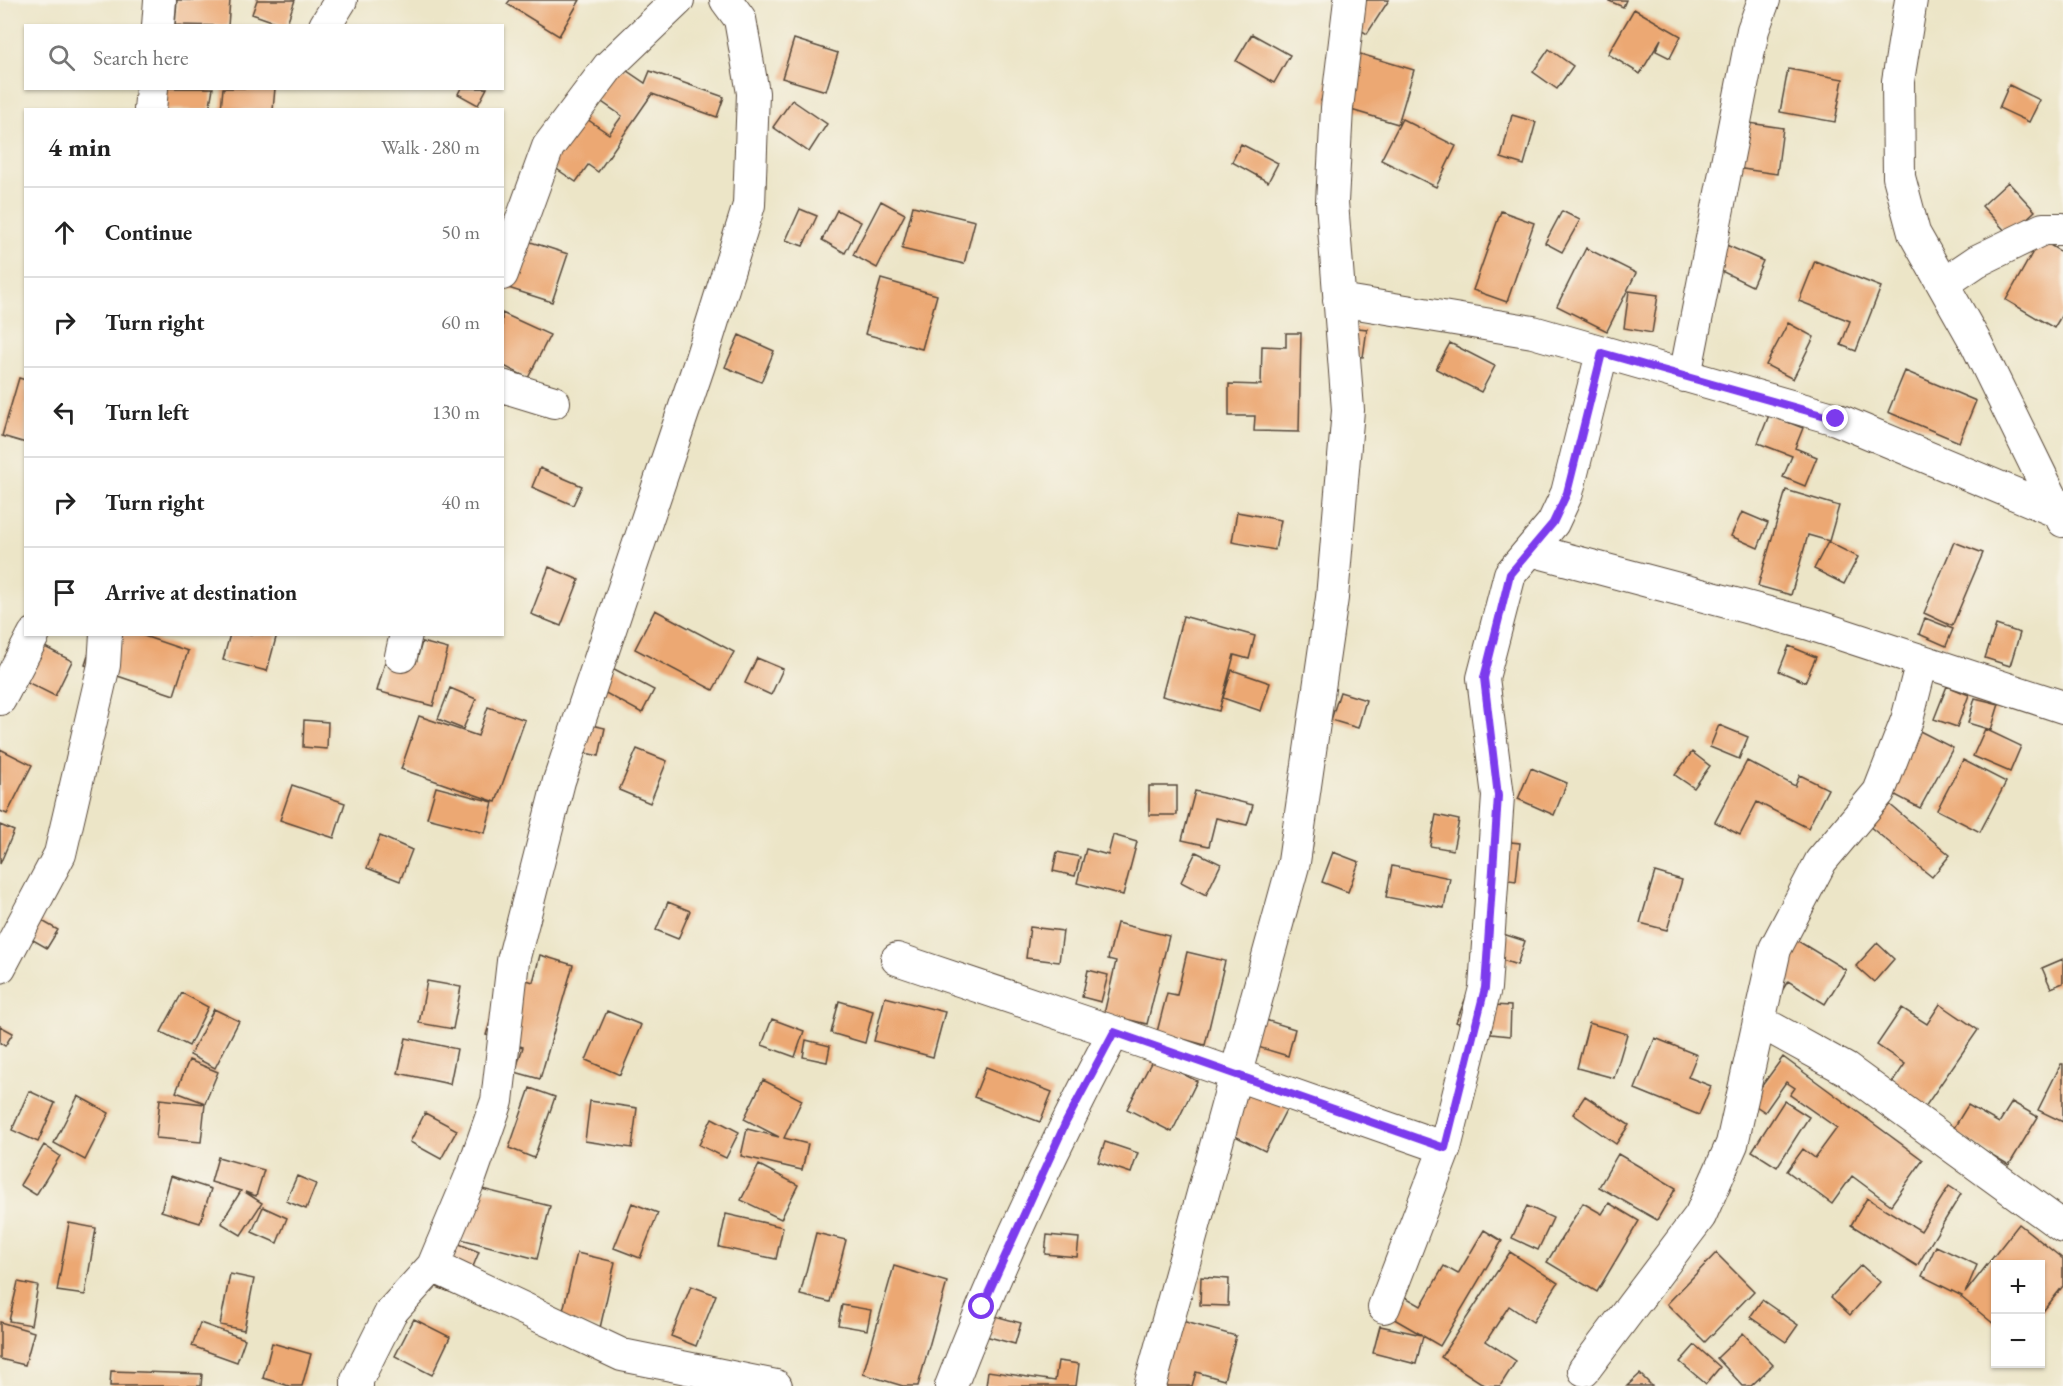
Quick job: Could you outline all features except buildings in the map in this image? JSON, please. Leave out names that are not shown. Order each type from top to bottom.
[{"type":"street","points":[[158,24],[160,0]]},
{"type":"street","points":[[326,24],[341,0]]},
{"type":"street","points":[[504,268],[548,147],[609,66],[678,0]]},
{"type":"street","points":[[357,1386],[357,1380],[391,1312],[433,1266],[470,1178],[496,1101],[513,961],[559,781],[700,363],[749,205],[753,93],[740,19],[726,0]]},
{"type":"street","points":[[1150,1386],[1294,862],[1332,598],[1348,410],[1332,202],[1337,108],[1350,0]]},
{"type":"street","points":[[1685,376],[1753,30],[1764,0]]},
{"type":"street","points":[[1911,0],[1899,81],[1899,177],[1914,233],[1976,343],[2061,517]]},
{"type":"street","points":[[150,108],[152,90]]},
{"type":"street","points":[[1943,285],[1977,261],[2043,229],[2063,229]]},
{"type":"street","points":[[1339,300],[1533,332],[1836,419],[2061,517]]},
{"type":"street","points":[[1384,1307],[1445,1148],[1485,988],[1498,796],[1484,678],[1510,574],[1553,523],[1567,493],[1602,353]]},
{"type":"street","points":[[504,387],[554,402]]},
{"type":"street","points":[[1531,550],[1810,624],[2063,707]]},
{"type":"street","points":[[0,699],[33,636]]},
{"type":"street","points":[[0,967],[60,854],[104,665],[106,636]]},
{"type":"street","points":[[1584,1370],[1700,1216],[1732,1144],[1775,949],[1821,861],[1879,792],[1907,720],[1922,661]]},
{"type":"street","points":[[897,959],[1445,1148]]},
{"type":"street","points":[[1759,1021],[1846,1069],[2063,1227]]},
{"type":"street","points":[[951,1386],[982,1307],[1066,1122],[1114,1032]]},
{"type":"street","points":[[433,1266],[622,1355],[690,1377],[776,1386]]},
{"type":"route","points":[[982,1307],[1066,1122],[1114,1032],[1445,1148],[1485,988],[1498,796],[1484,678],[1510,574],[1553,523],[1567,493],[1602,353],[1836,419]]}]
